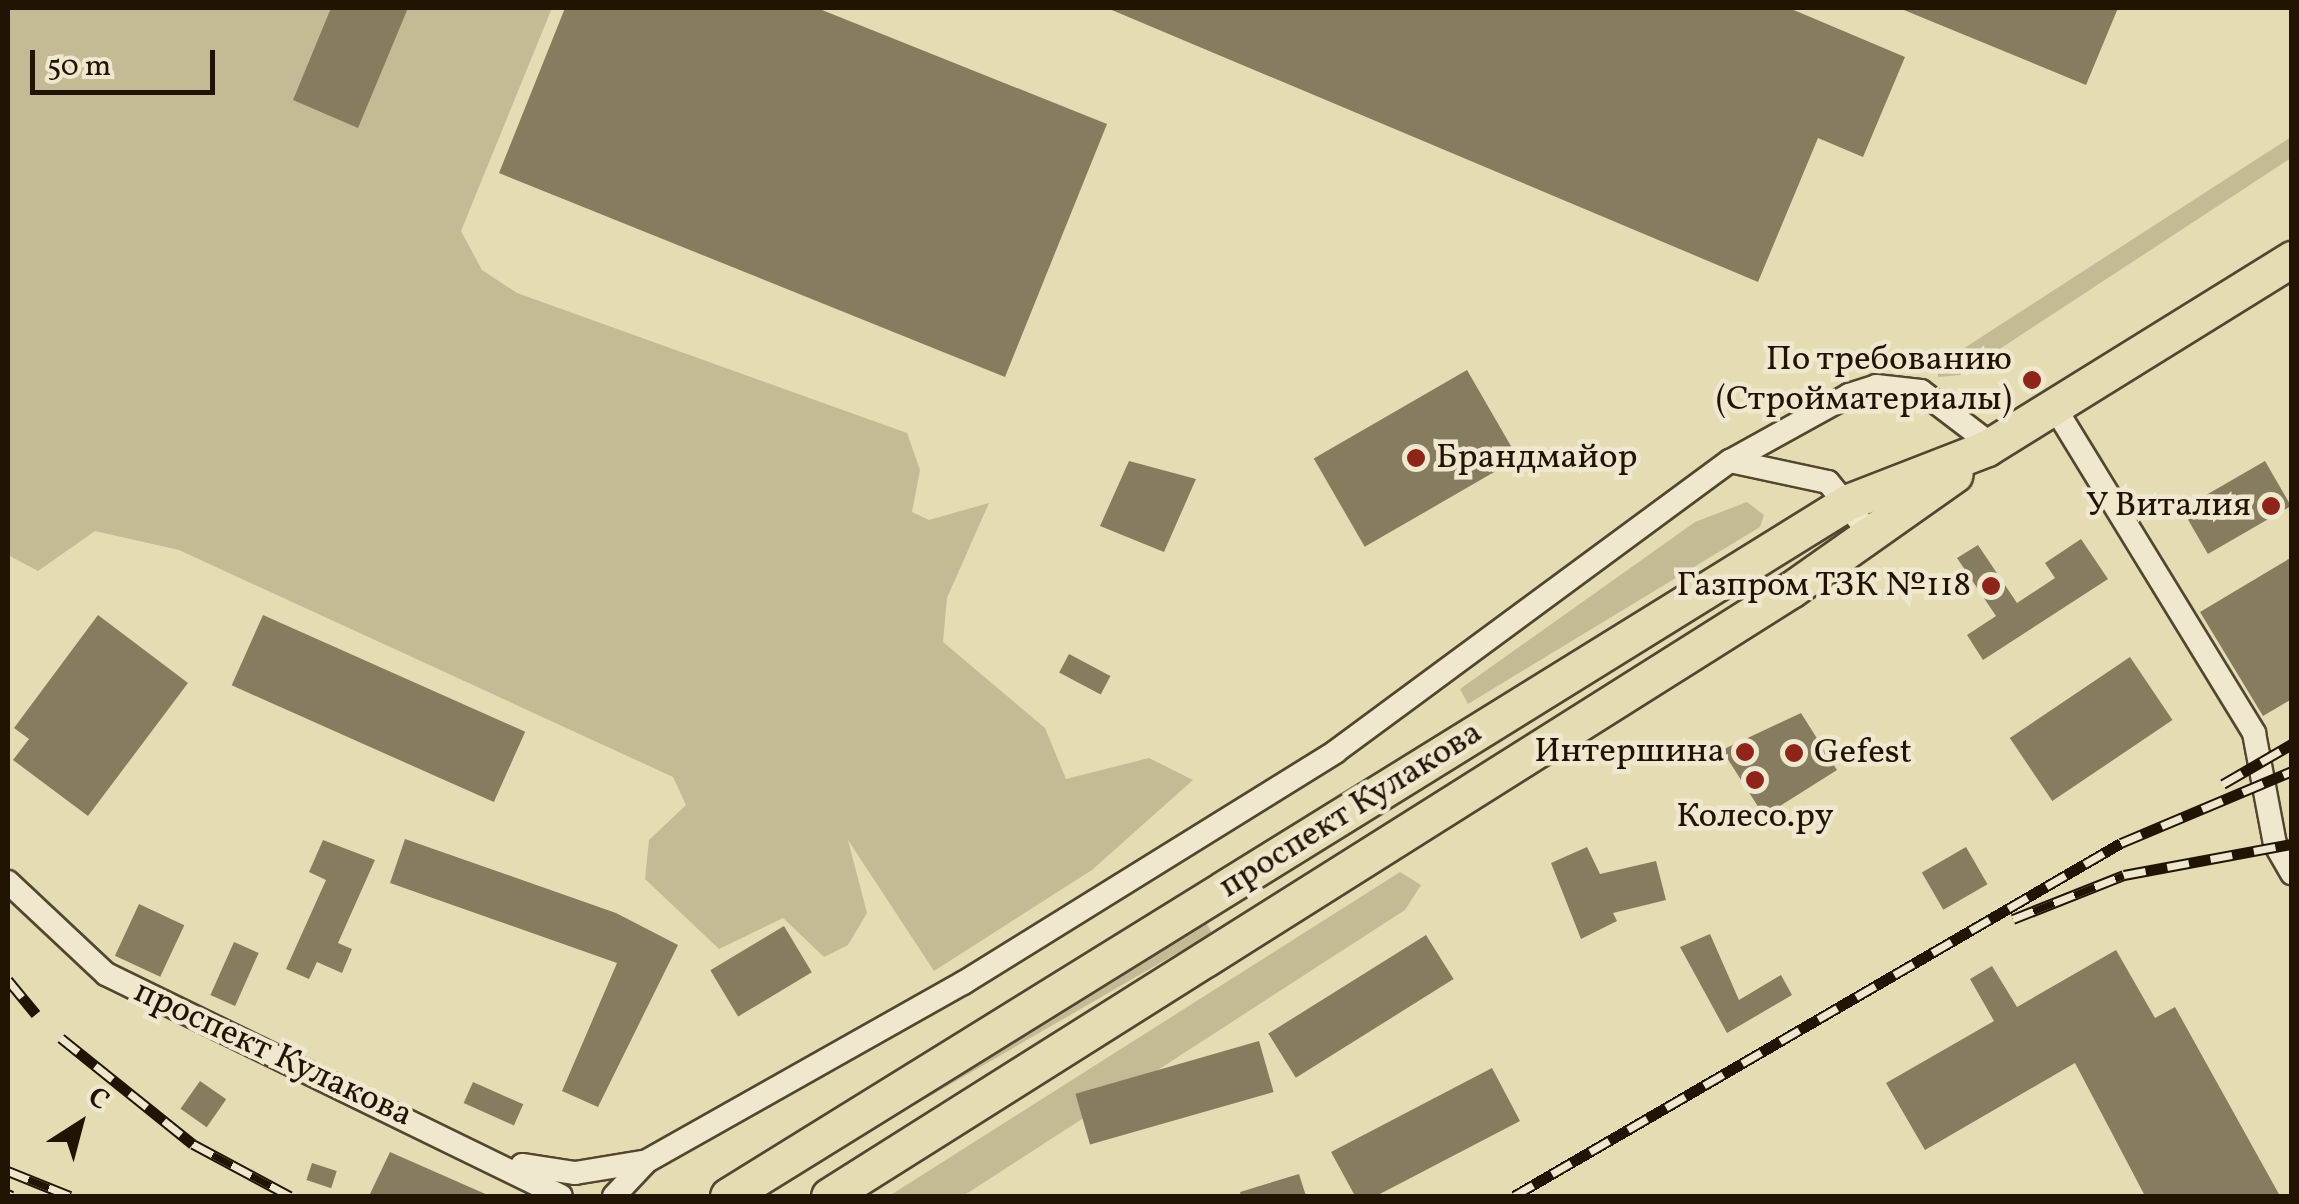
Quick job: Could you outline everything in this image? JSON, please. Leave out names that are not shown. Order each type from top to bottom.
[{"type":"main road","name":"проспект Кулакова","points":[[829,1196],[1871,535],[1990,446],[2292,259]]},
{"type":"main road","name":"проспект Кулакова","points":[[728,1196],[1848,502],[1990,446]]},
{"type":"street","points":[[614,1196],[647,1161],[963,983],[1335,752],[1730,460],[1876,386],[1922,391],[1990,446]]},
{"type":"street","points":[[2056,408],[2254,733],[2275,844],[2292,873]]},
{"type":"street","points":[[1730,460],[1807,472],[1848,502],[1871,535]]},
{"type":"street","name":"проспект Кулакова","points":[[8,882],[106,974],[502,1160],[560,1196]]},
{"type":"street","points":[[502,1160],[576,1173],[647,1161]]},
{"type":"shaded area","points":[[552,8],[461,231],[482,270],[517,293],[907,433],[920,470],[912,512],[929,520],[989,503],[947,598],[943,642],[1045,728],[1066,779],[1149,758],[1193,780],[1092,870],[934,971],[848,840],[867,913],[848,945],[824,957],[783,918],[719,949],[645,879],[649,840],[686,805],[673,777],[179,550],[95,531],[38,571],[8,555],[8,9]]},
{"type":"shaded area","points":[[2291,137],[2291,158],[1960,375],[1938,377],[1938,365]]},
{"type":"shaded area","points":[[1747,502],[1764,515],[1760,527],[1468,704],[1460,689],[1695,522]]},
{"type":"shaded area","points":[[1400,872],[1421,885],[1405,910],[963,1196],[889,1196]]},
{"type":"shaded area","points":[[1205,921],[1212,933],[761,1194],[754,1182]]},
{"type":"building","points":[[331,8],[408,8],[358,128],[293,100]]},
{"type":"building","points":[[565,8],[817,8],[1107,124],[1005,377],[499,173]]},
{"type":"building","points":[[1107,8],[1789,8],[1905,57],[1863,157],[1818,138],[1758,282]]},
{"type":"building","points":[[1899,8],[2118,8],[2086,85]]},
{"type":"building","name":"Брандмайор","points":[[1467,370],[1518,458],[1365,547],[1314,458]]},
{"type":"building","points":[[1129,461],[1196,479],[1164,552],[1100,526]]},
{"type":"building","name":"У Виталия","points":[[2265,461],[2291,506],[2208,554],[2182,509]]},
{"type":"building","points":[[2081,539],[2108,579],[1983,660],[1967,635],[1996,616],[1957,558],[1978,545],[2017,603],[2055,578],[2045,563]]},
{"type":"building","points":[[2292,557],[2292,699],[2263,716],[2200,612]]},
{"type":"building","points":[[98,615],[188,683],[88,816],[13,760],[29,739],[14,728]]},
{"type":"building","points":[[263,615],[525,732],[494,802],[232,685]]},
{"type":"building","points":[[1069,654],[1110,676],[1101,695],[1059,673]]},
{"type":"building","points":[[2130,657],[2172,720],[2052,801],[2010,738]]},
{"type":"building","points":[[1801,713],[1837,770],[1764,816],[1722,750]]},
{"type":"building","points":[[405,839],[616,913],[678,945],[598,1107],[562,1091],[617,963],[390,883]]},
{"type":"building","points":[[323,840],[375,860],[338,943],[352,949],[342,973],[317,962],[309,979],[286,969],[326,880],[309,872]]},
{"type":"building","points":[[1587,847],[1600,874],[1656,861],[1666,900],[1613,913],[1617,921],[1581,939],[1551,863]]},
{"type":"building","points":[[1966,847],[1988,884],[1943,910],[1922,872]]},
{"type":"building","points":[[139,904],[184,925],[160,977],[115,956]]},
{"type":"building","points":[[784,926],[812,972],[738,1017],[710,970]]},
{"type":"building","points":[[1710,934],[1739,1000],[1781,975],[1792,995],[1727,1033],[1680,947]]},
{"type":"building","points":[[1426,935],[1454,979],[1296,1078],[1268,1034]]},
{"type":"building","points":[[234,942],[259,953],[235,1006],[210,995]]},
{"type":"building","points":[[2116,950],[2155,1018],[2175,1007],[2280,1196],[2145,1196],[2075,1063],[1925,1150],[1886,1083],[1994,1021],[1970,979],[1992,966],[2017,1007]]},
{"type":"building","points":[[1259,1041],[1274,1092],[1090,1145],[1075,1094]]},
{"type":"building","points":[[1492,1068],[1520,1121],[1376,1196],[1355,1196],[1331,1152]]},
{"type":"building","points":[[200,1081],[226,1099],[207,1127],[180,1109]]},
{"type":"building","points":[[473,1082],[523,1104],[514,1125],[464,1103]]},
{"type":"building","points":[[390,1152],[490,1196],[369,1196]]},
{"type":"building","points":[[312,1163],[337,1171],[331,1188],[306,1180]]},
{"type":"building","points":[[1299,1174],[1306,1196],[1241,1196],[1240,1192]]},
{"type":"railway","points":[[2223,784],[2292,744]]},
{"type":"railway","points":[[1514,1196],[2121,843],[2292,771]]},
{"type":"railway","points":[[2013,919],[2124,875],[2292,844]]},
{"type":"railway","points":[[8,980],[36,1014]]},
{"type":"railway","points":[[61,1038],[193,1144],[290,1196]]},
{"type":"railway","points":[[8,1171],[70,1196]]},
{"type":"railway","points":[[8,1194],[12,1196]]},
{"type":"place","name":"По требованию (Стройматериалы)","points":[[2032,380]]},
{"type":"place","name":"Брандмайор","points":[[1416,458]]},
{"type":"place","name":"У Виталия","points":[[2271,506]]},
{"type":"place","name":"Газпром ТЗК №118","points":[[1991,586]]},
{"type":"place","name":"Интершина","points":[[1745,752]]},
{"type":"place","name":"Gefest","points":[[1794,753]]},
{"type":"place","name":"Колесо.ру","points":[[1755,780]]}]
